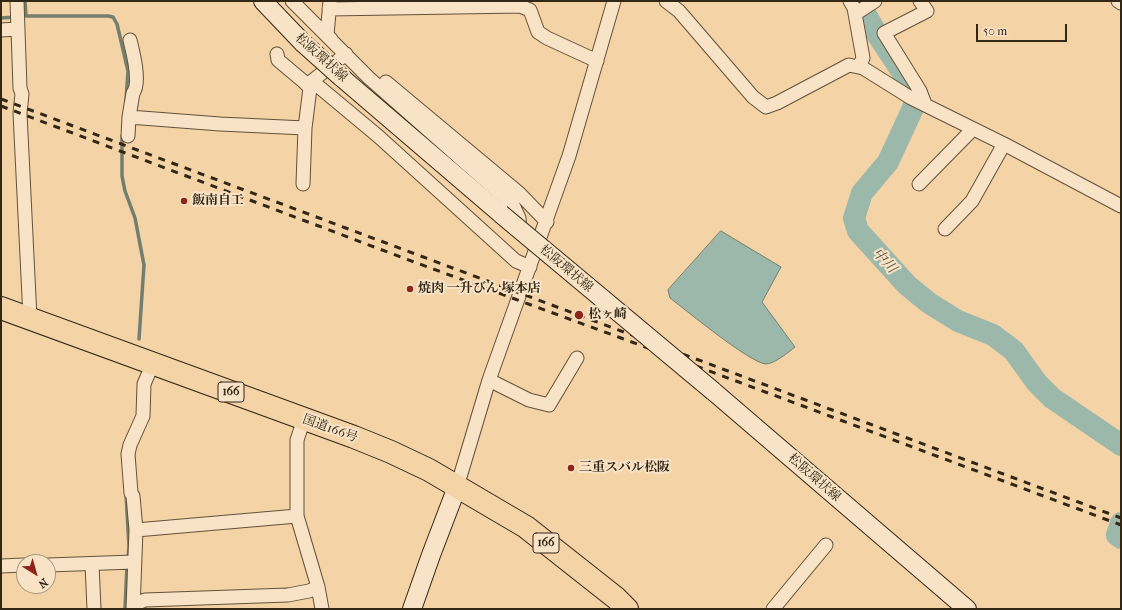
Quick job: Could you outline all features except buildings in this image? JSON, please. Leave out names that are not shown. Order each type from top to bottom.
[{"type":"highway","name":"国道166号","points":[[1,308],[304,419],[391,452],[430,470],[526,527],[616,598],[627,609]]},
{"type":"main road","name":"松阪環状線","points":[[263,1],[303,43],[520,230],[713,391],[966,609]]},
{"type":"main road","points":[[412,609],[457,487]]},
{"type":"street","points":[[292,1],[369,78],[513,205],[519,218],[520,230]]},
{"type":"street","points":[[457,487],[490,380],[547,222],[569,156],[614,1]]},
{"type":"street","points":[[666,1],[679,11],[753,97],[766,107],[777,103],[849,65],[863,68],[919,101],[1121,206]]},
{"type":"street","points":[[850,1],[854,8],[863,58],[858,67]]},
{"type":"street","points":[[855,14],[875,1]]},
{"type":"street","points":[[919,101],[920,91],[884,33],[927,11],[920,1]]},
{"type":"street","points":[[327,35],[330,5],[520,6],[530,10],[538,32],[547,38],[597,61]]},
{"type":"street","points":[[1,30],[17,16]]},
{"type":"street","points":[[17,16],[20,88],[22,94],[20,113],[30,318]]},
{"type":"street","points":[[327,35],[375,72],[519,193],[547,222]]},
{"type":"street","points":[[128,136],[129,117],[133,93],[135,90],[136,75],[130,40]]},
{"type":"street","points":[[277,54],[278,60],[303,81],[311,84],[378,136],[516,261],[530,266]]},
{"type":"street","points":[[303,184],[305,128],[311,84],[346,54]]},
{"type":"street","points":[[129,117],[220,124],[305,128]]},
{"type":"street","points":[[919,184],[973,129]]},
{"type":"street","points":[[945,229],[972,202],[1004,144]]},
{"type":"street","points":[[490,380],[529,400],[549,405],[577,358]]},
{"type":"street","points":[[153,363],[144,384],[143,416],[132,439],[128,454],[136,530],[129,562],[133,607],[145,600],[288,595],[309,591],[318,587]]},
{"type":"street","points":[[304,419],[298,440],[297,516],[318,587],[322,609]]},
{"type":"street","points":[[136,530],[297,516]]},
{"type":"street","points":[[773,609],[826,545]]},
{"type":"street","points":[[56,565],[129,562]]},
{"type":"street","points":[[92,564],[94,609]]},
{"type":"street","points":[[1,566],[16,566]]},
{"type":"shaded area","points":[[721,231],[781,267],[762,302],[795,347],[773,362],[766,364],[747,355],[718,336],[670,298],[668,290]]},
{"type":"waterway","points":[[25,1],[26,16],[113,17],[117,24],[128,71],[126,100]]},
{"type":"waterway","name":"中川","points":[[858,1],[877,34],[916,93],[913,108],[888,162],[862,193],[854,218],[858,231],[907,285],[929,303],[958,321],[993,335],[1014,351],[1037,383],[1052,398],[1121,445]]},
{"type":"waterway","points":[[1,18],[16,17]]},
{"type":"waterway","points":[[122,136],[122,176],[125,191],[135,218],[144,265],[139,339]]},
{"type":"waterway","points":[[126,494],[129,546],[128,559]]},
{"type":"waterway","name":"中川","points":[[1121,523],[1117,535],[1121,538]]},
{"type":"waterway","points":[[125,609],[127,565]]},
{"type":"railway","points":[[1,99],[1121,518]]},
{"type":"railway","points":[[1,106],[406,259],[1121,525]]},
{"type":"place","name":"飯南自工","points":[[184,201]]},
{"type":"place","name":"焼肉 一升びん 塚本店","points":[[410,289]]},
{"type":"place","name":"松ヶ崎","points":[[579,315]]},
{"type":"place","name":"三重スバル松阪","points":[[571,468]]}]
